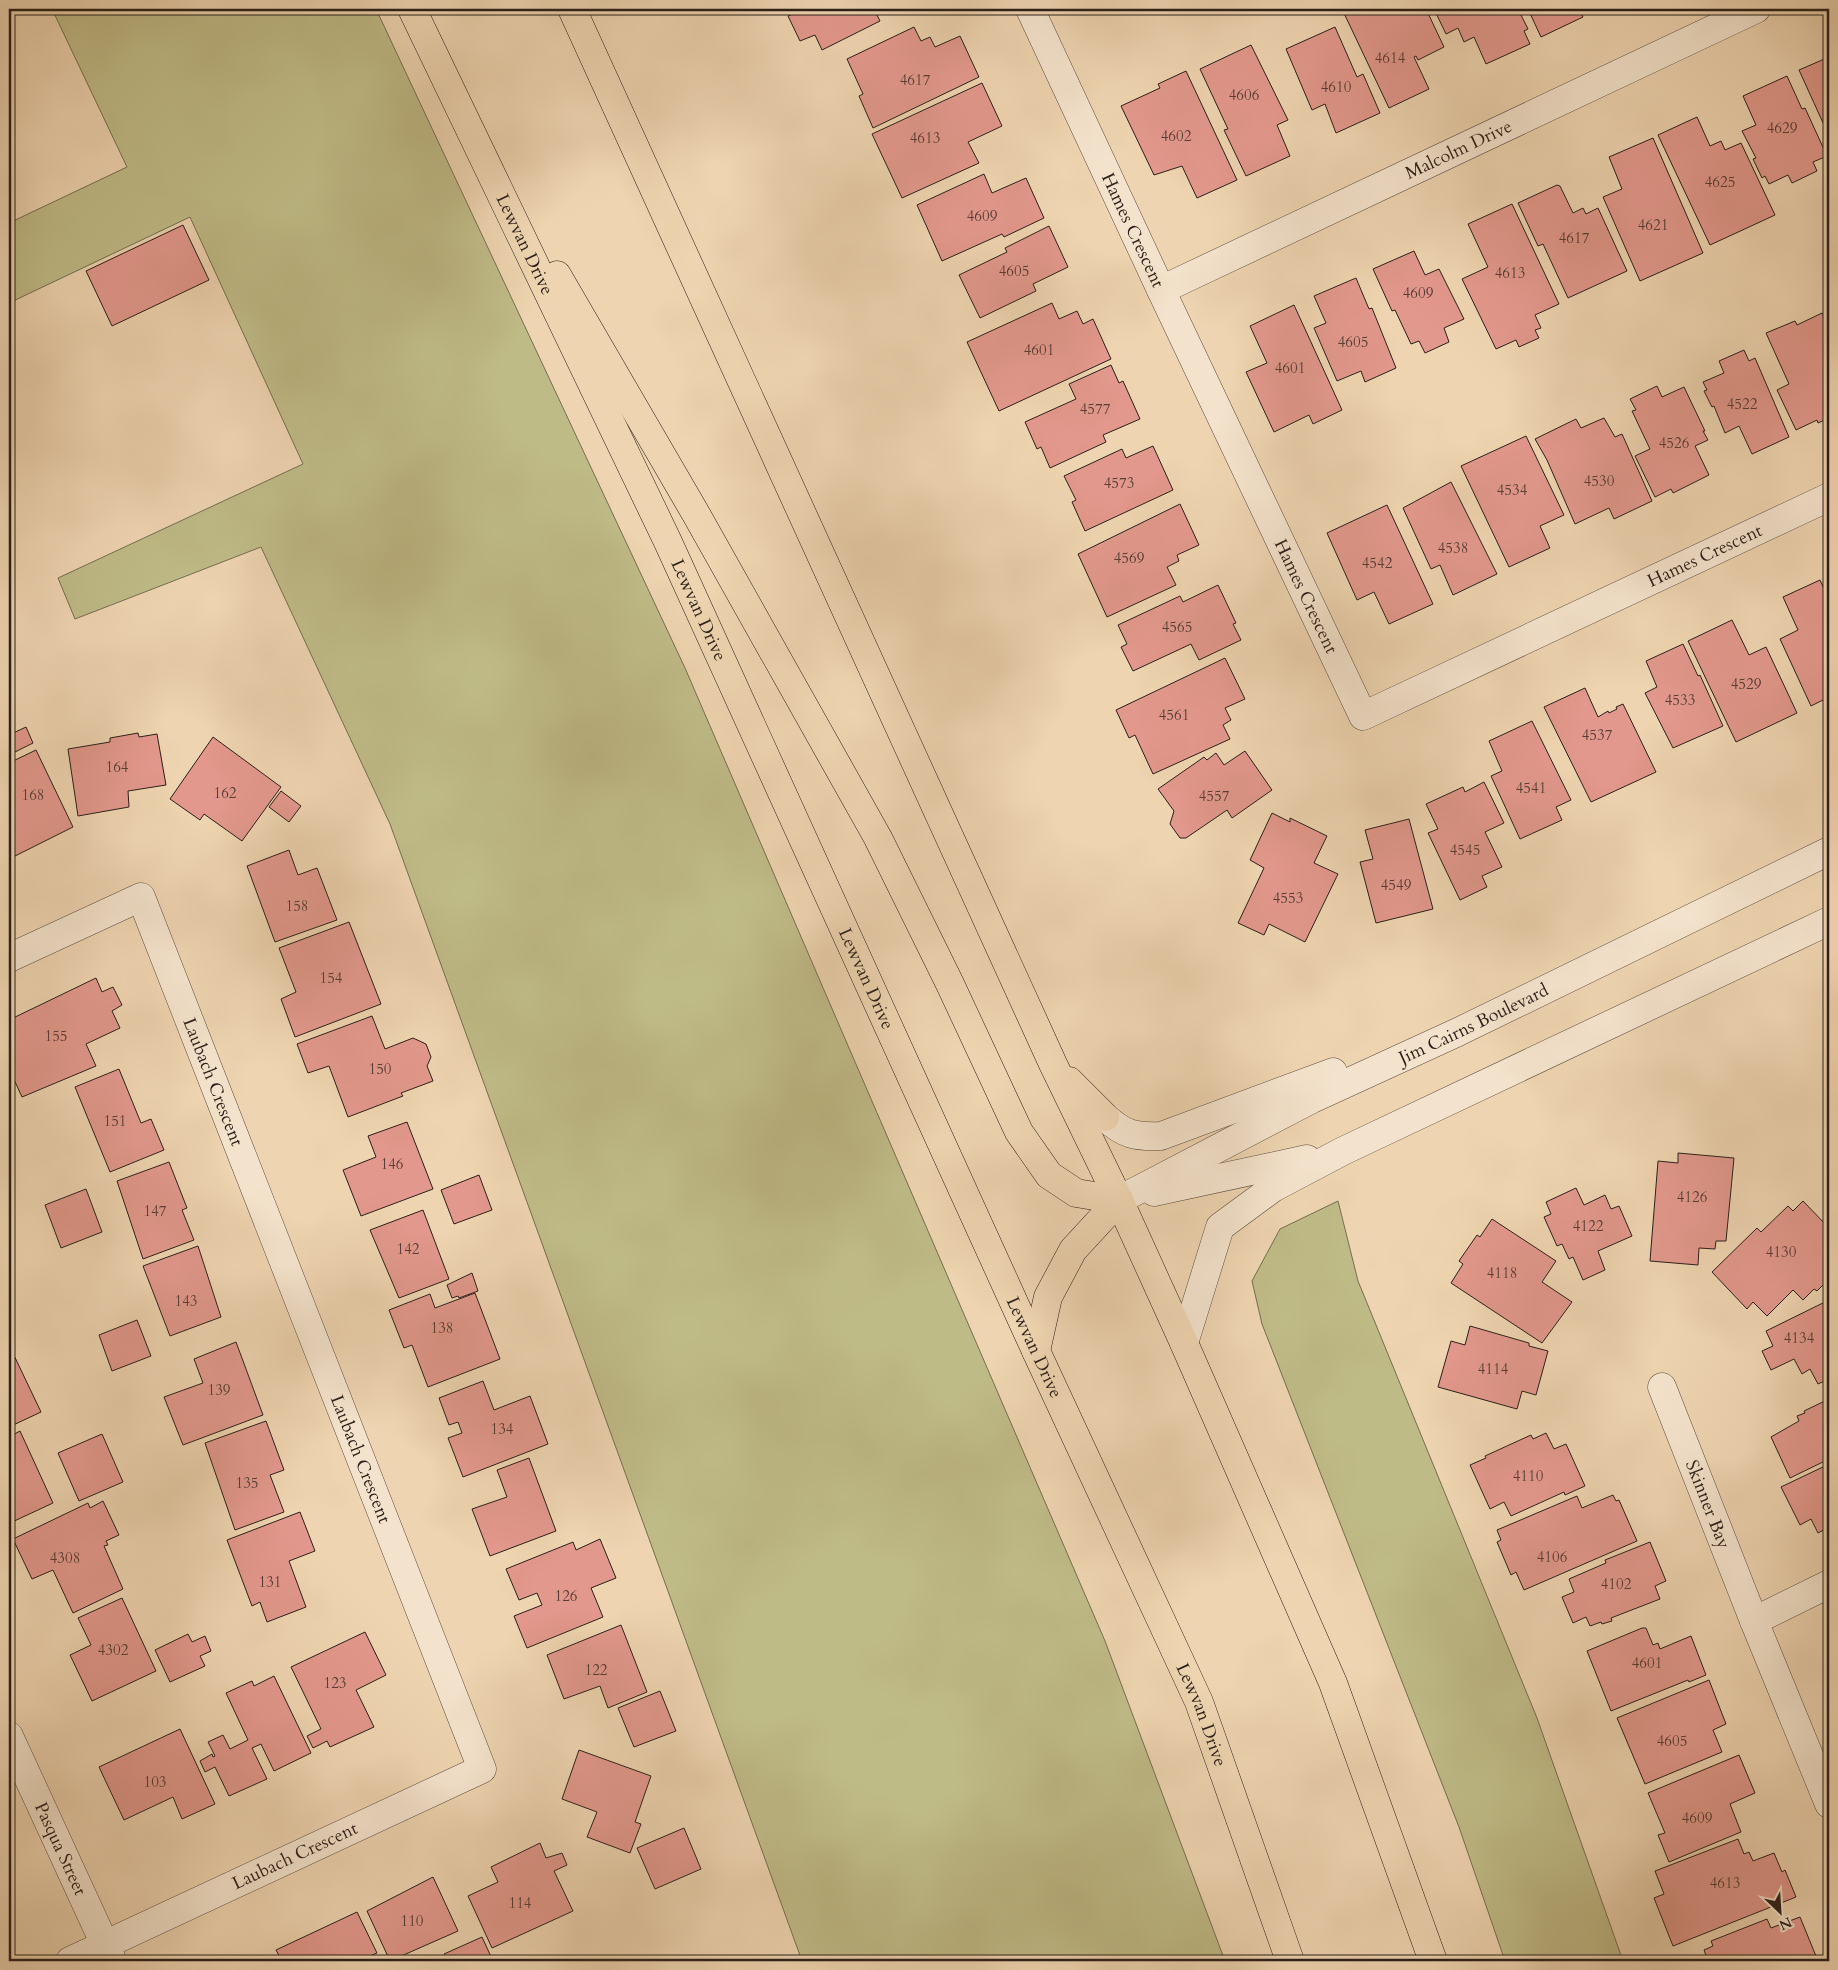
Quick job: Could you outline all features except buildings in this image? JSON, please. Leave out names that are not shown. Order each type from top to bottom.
[{"type":"main road","name":"Lewvan Drive","points":[[412,9],[447,86],[668,542],[1036,1350],[1199,1702],[1290,1961]]},
{"type":"main road","points":[[572,9],[1053,1064],[1119,1200],[1184,1343],[1332,1683],[1433,1961]]},
{"type":"main road","points":[[447,86],[696,514],[878,838],[1020,1132],[1048,1175],[1076,1193],[1119,1200]]},
{"type":"main road","points":[[1053,1064],[1105,1117]]},
{"type":"main road","points":[[1036,1350],[1048,1297],[1073,1250],[1119,1200]]},
{"type":"street","name":"Hames Crescent","points":[[1030,9],[1161,290],[1364,716],[1829,497]]},
{"type":"street","name":"Malcolm Drive","points":[[1161,290],[1756,9]]},
{"type":"street","name":"Jim Cairns Boulevard","points":[[1119,1200],[1312,1099],[1458,1032],[1829,851]]},
{"type":"street","name":"Laubach Crescent","points":[[9,958],[141,896],[482,1769],[109,1953]]},
{"type":"street","points":[[1184,1343],[1220,1227],[1273,1188],[1343,1151],[1829,921]]},
{"type":"street","points":[[1105,1117],[1119,1130],[1139,1136],[1161,1136],[1310,1080],[1458,1032]]},
{"type":"street","points":[[1119,1200],[1343,1151]]},
{"type":"street","name":"Skinner Bay","points":[[1662,1387],[1754,1621],[1829,1804]]},
{"type":"street","points":[[1754,1621],[1829,1584]]},
{"type":"street","name":"Pasqua Street","points":[[9,1736],[109,1953]]},
{"type":"street","points":[[70,1961],[109,1953]]},
{"type":"shaded area","points":[[52,9],[376,9],[685,668],[1105,1641],[1225,1961],[802,1961],[390,824],[261,547],[75,619],[58,578],[303,464],[190,217],[9,303],[9,223],[127,167]]},
{"type":"shaded area","points":[[1338,1201],[1358,1281],[1537,1718],[1623,1961],[1505,1961],[1459,1827],[1262,1324],[1252,1281],[1280,1229]]}]
